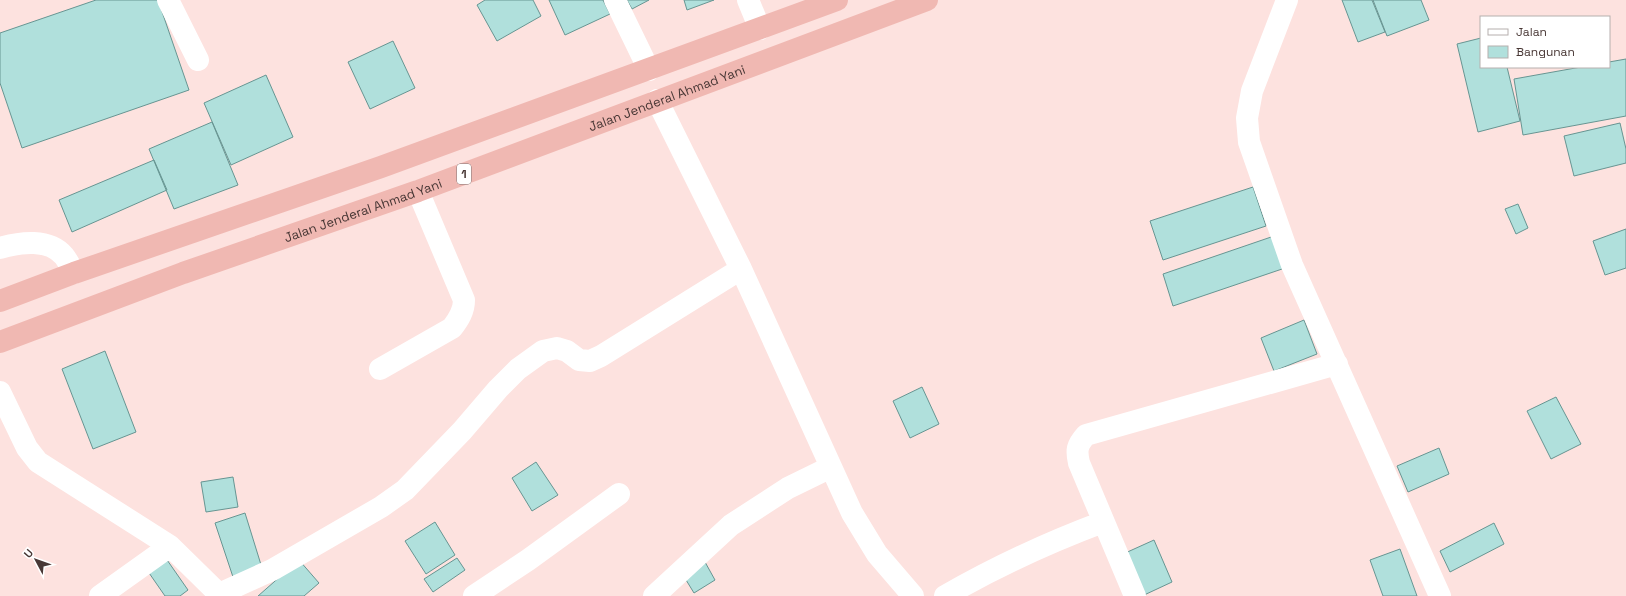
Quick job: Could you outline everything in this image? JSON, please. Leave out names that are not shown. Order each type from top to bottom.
[{"type":"highway","points":[[0,301],[74,273],[381,167],[837,0]]},
{"type":"highway","name":"Jalan Jenderal Ahmad Yani","points":[[0,342],[183,273],[418,191],[657,100],[927,0]]},
{"type":"street","points":[[168,0],[198,60]]},
{"type":"street","points":[[615,0],[649,70]]},
{"type":"street","points":[[748,0],[760,29]]},
{"type":"street","points":[[1288,0],[1252,91],[1247,118],[1249,142],[1292,265],[1440,596]]},
{"type":"street","points":[[657,100],[741,269],[852,513],[876,554],[913,596]]},
{"type":"street","points":[[380,369],[452,328],[464,307],[464,300],[418,191]]},
{"type":"street","points":[[0,248],[16,243],[34,242],[57,249],[65,257],[74,273]]},
{"type":"street","points":[[0,392],[27,448],[38,462],[170,546],[220,595],[272,570],[381,507],[405,490],[462,431],[498,389],[518,369],[543,351],[557,348],[567,351],[579,360],[590,361],[601,356],[741,269]]},
{"type":"street","points":[[1135,596],[1079,463],[1077,452],[1079,443],[1086,435],[1337,364]]},
{"type":"street","points":[[654,596],[731,525],[788,488],[831,467]]},
{"type":"street","points":[[474,596],[528,560],[619,494]]},
{"type":"street","points":[[945,596],[991,570],[1049,542],[1103,522]]},
{"type":"street","points":[[100,596],[170,546]]},
{"type":"building","points":[[96,0],[158,0],[189,90],[22,148],[0,83],[0,33]]},
{"type":"building","points":[[485,0],[533,0],[541,16],[497,41],[477,5]]},
{"type":"building","points":[[549,0],[603,0],[610,14],[565,35]]},
{"type":"building","points":[[627,0],[649,0],[632,9]]},
{"type":"building","points":[[684,0],[714,0],[687,10]]},
{"type":"building","points":[[1342,0],[1372,0],[1385,32],[1358,42]]},
{"type":"building","points":[[1373,0],[1421,0],[1429,20],[1387,36]]},
{"type":"building","points":[[1480,38],[1480,68],[1507,68],[1520,121],[1478,132],[1457,44]]},
{"type":"building","points":[[393,41],[415,88],[370,109],[348,62]]},
{"type":"building","points":[[1626,59],[1626,116],[1523,135],[1514,79],[1575,68],[1610,68],[1610,62]]},
{"type":"building","points":[[266,75],[293,137],[231,165],[204,103]]},
{"type":"building","points":[[212,122],[238,185],[174,209],[149,149]]},
{"type":"building","points":[[1620,123],[1626,149],[1626,163],[1574,176],[1564,136]]},
{"type":"building","points":[[154,160],[167,190],[72,232],[59,200]]},
{"type":"building","points":[[1253,187],[1266,226],[1163,260],[1150,221]]},
{"type":"building","points":[[1518,204],[1528,228],[1516,234],[1505,209]]},
{"type":"building","points":[[1626,229],[1626,268],[1605,275],[1593,241]]},
{"type":"building","points":[[1277,235],[1288,267],[1173,306],[1163,274]]},
{"type":"building","points":[[1304,320],[1317,354],[1274,371],[1261,338]]},
{"type":"building","points":[[105,351],[136,432],[93,449],[62,369]]},
{"type":"building","points":[[922,387],[939,424],[910,438],[893,401]]},
{"type":"building","points":[[1556,397],[1581,444],[1551,459],[1527,411]]},
{"type":"building","points":[[1439,448],[1449,474],[1408,492],[1397,466]]},
{"type":"building","points":[[536,462],[558,495],[532,511],[512,478]]},
{"type":"building","points":[[233,477],[238,507],[206,512],[201,482]]},
{"type":"building","points":[[245,513],[262,568],[233,577],[215,523]]},
{"type":"building","points":[[435,522],[455,555],[426,574],[405,541]]},
{"type":"building","points":[[1494,523],[1504,544],[1450,572],[1440,551]]},
{"type":"building","points":[[1154,540],[1172,582],[1142,596],[1123,554]]},
{"type":"building","points":[[1400,549],[1417,596],[1383,596],[1370,560]]},
{"type":"building","points":[[165,557],[188,590],[180,596],[165,596],[147,570]]},
{"type":"building","points":[[457,558],[465,570],[433,592],[424,579]]},
{"type":"building","points":[[299,560],[319,583],[304,596],[258,596]]},
{"type":"building","points":[[705,562],[715,580],[694,593],[683,575]]}]
